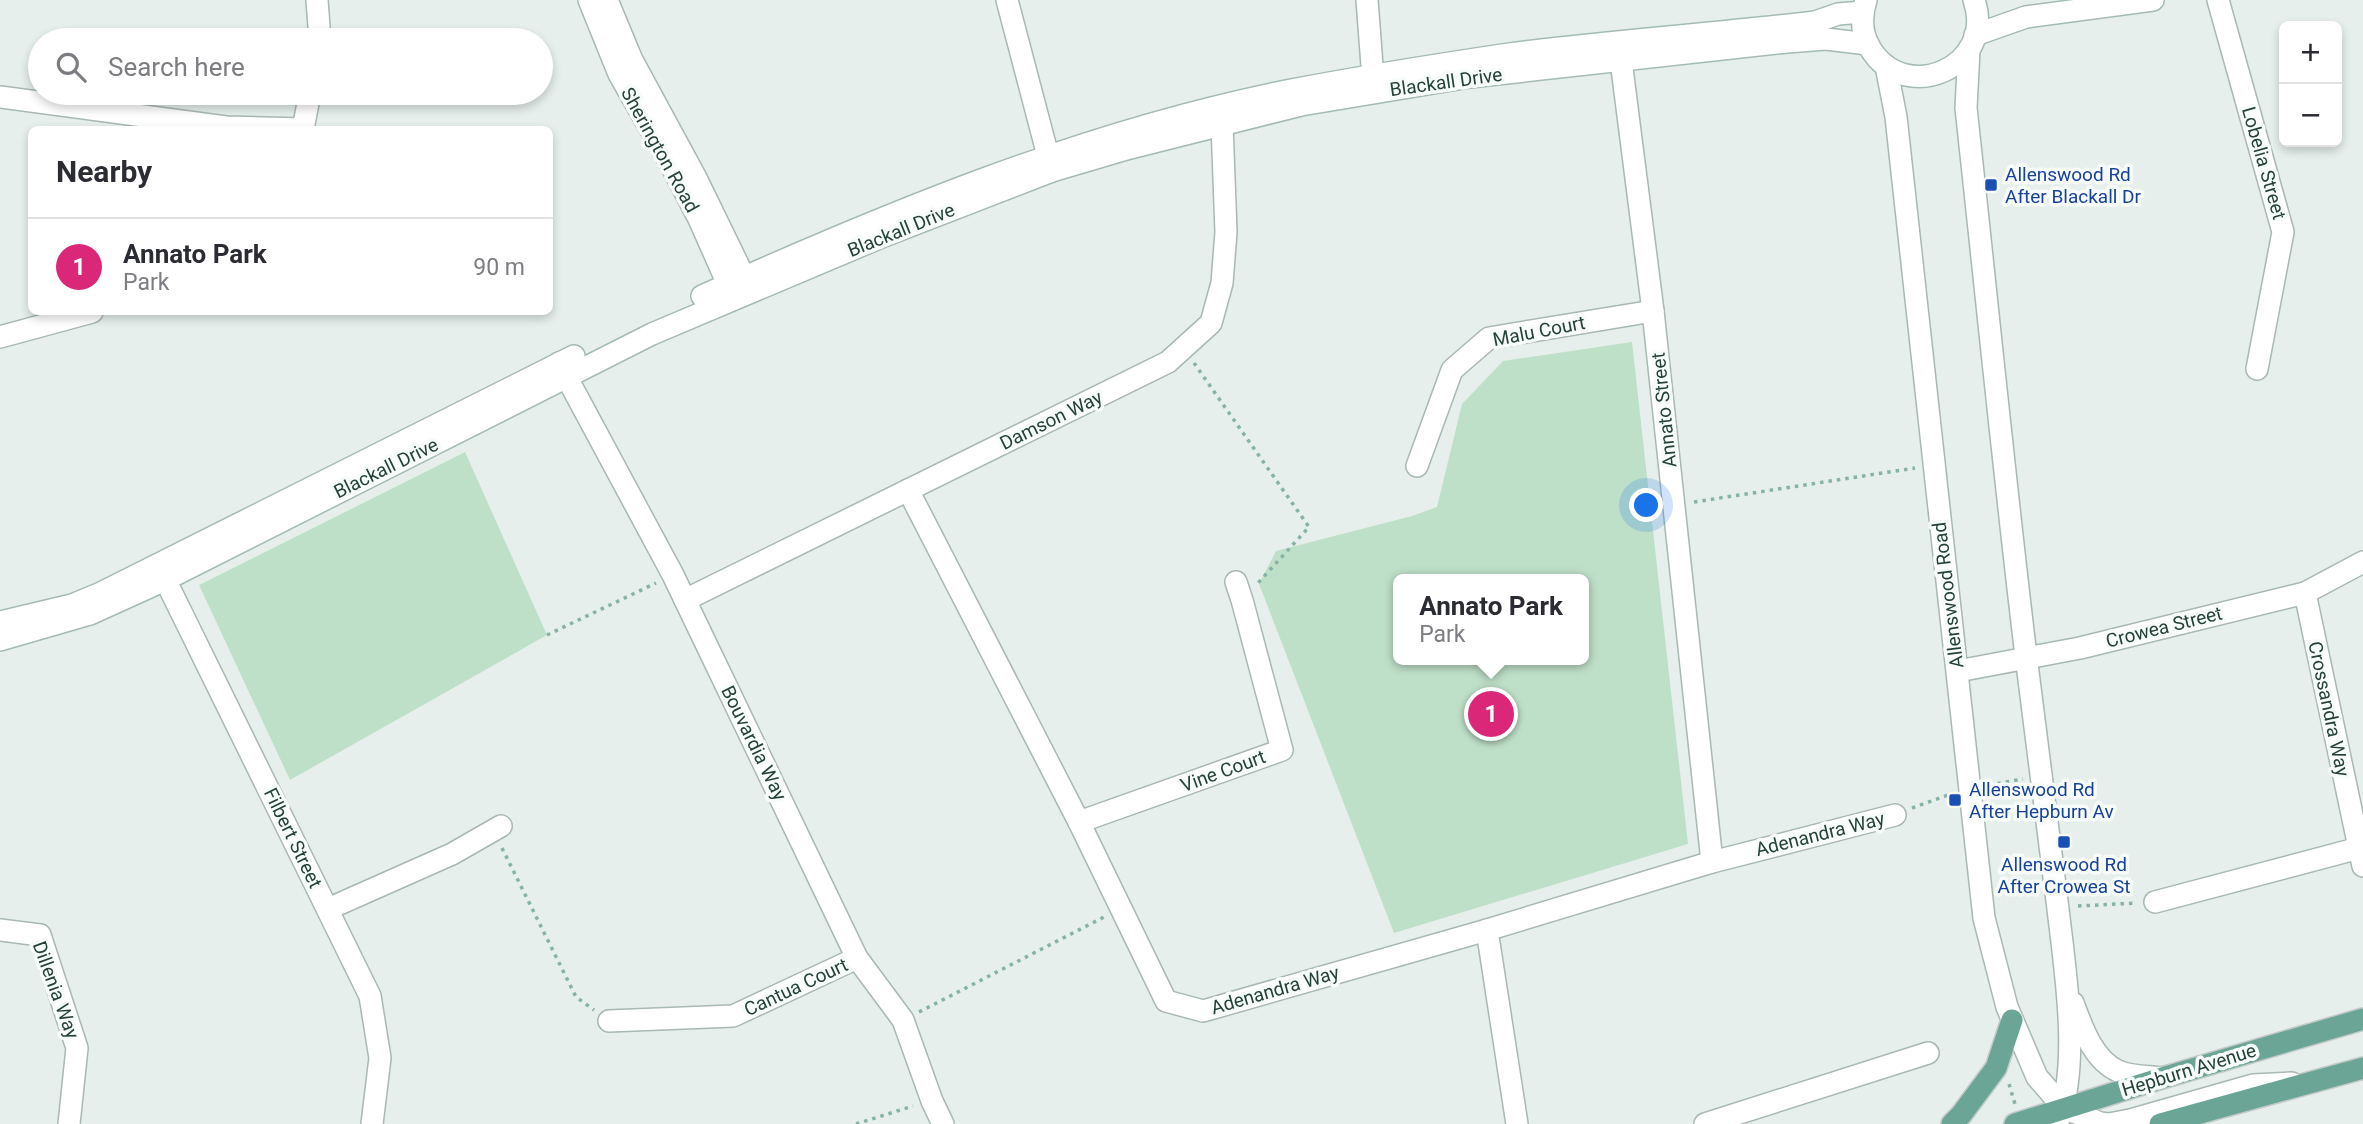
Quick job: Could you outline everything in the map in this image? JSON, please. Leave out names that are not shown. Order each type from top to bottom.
[{"type":"main road","name":"Hepburn Avenue","points":[[2020,1123],[2060,1116],[2162,1078],[2363,1019]]},
{"type":"main road","points":[[1952,1124],[1996,1068],[2012,1020]]},
{"type":"main road","points":[[2160,1124],[2363,1068]]},
{"type":"street","points":[[317,0],[319,28]]},
{"type":"street","name":"Sherington Road","points":[[589,0],[619,74],[739,288]]},
{"type":"street","name":"Sherington Road","points":[[607,0],[632,61],[696,178],[739,288]]},
{"type":"street","points":[[1007,0],[1050,163]]},
{"type":"street","points":[[1367,0],[1373,84]]},
{"type":"street","points":[[1974,0],[1978,15],[1972,42],[1966,108],[2026,658],[2066,985],[2070,1067],[2060,1116]]},
{"type":"street","points":[[1864,6],[1863,28],[1875,56],[1886,66],[1908,76],[1935,75],[1951,68],[1972,42],[2026,17],[2153,0]]},
{"type":"street","name":"Lobelia Street","points":[[2218,0],[2283,232],[2257,369]]},
{"type":"street","name":"Blackall Drive","points":[[0,640],[90,614],[161,573],[563,370],[652,334],[739,288],[1050,163],[1220,115],[1301,105],[1373,84],[1470,77],[1815,22],[1864,6]]},
{"type":"street","name":"Blackall Drive","points":[[1620,51],[1826,39],[1868,44]]},
{"type":"street","name":"Annato Street","points":[[1620,51],[1653,311],[1712,862]]},
{"type":"street","name":"Allenswood Road","points":[[1886,66],[1896,117],[1984,918],[2012,1020],[2037,1077],[2060,1116],[2108,1124],[2252,1085],[2312,1082]]},
{"type":"street","points":[[0,97],[28,101]]},
{"type":"street","points":[[58,105],[211,126]]},
{"type":"street","points":[[304,126],[308,105]]},
{"type":"street","name":"Damson Way","points":[[685,600],[1168,362],[1185,349],[1211,324],[1222,282],[1226,232],[1220,115]]},
{"type":"street","name":"Malu Court","points":[[1417,466],[1452,370],[1489,338],[1653,311]]},
{"type":"street","points":[[0,337],[81,315]]},
{"type":"street","name":"Bouvardia Way","points":[[563,370],[673,575],[857,958],[903,1020],[943,1124]]},
{"type":"street","name":"Adenandra Way","points":[[908,490],[1079,822],[1166,1001],[1203,1011],[1712,862],[1895,815]]},
{"type":"street","name":"Crowea Street","points":[[1958,671],[2081,648],[2305,593],[2363,562]]},
{"type":"street","name":"Blackall Drive","points":[[0,622],[72,605],[161,573]]},
{"type":"street","name":"Filbert Street","points":[[161,573],[369,996],[380,1058],[372,1124]]},
{"type":"street","name":"Vine Court","points":[[1079,822],[1282,750],[1239,591]]},
{"type":"street","name":"Crossandra Way","points":[[2305,593],[2361,857]]},
{"type":"street","points":[[328,909],[452,853],[497,828]]},
{"type":"street","points":[[2155,902],[2361,857]]},
{"type":"street","name":"Dillenia Way","points":[[0,930],[40,935],[77,1048],[69,1124]]},
{"type":"street","points":[[1487,930],[1517,1124]]},
{"type":"street","name":"Cantua Court","points":[[609,1020],[733,1016],[857,958]]},
{"type":"street","points":[[2066,985],[2082,1026],[2098,1056],[2118,1072],[2162,1078]]},
{"type":"street","points":[[1705,1124],[1928,1053]]},
{"type":"path","points":[[1185,349],[1309,527],[1239,591]]},
{"type":"path","points":[[1674,505],[1933,465]]},
{"type":"path","points":[[547,635],[673,575]]},
{"type":"path","points":[[497,828],[576,998],[609,1020]]},
{"type":"path","points":[[2076,906],[2155,902]]},
{"type":"path","points":[[903,1020],[1120,909]]},
{"type":"path","points":[[1996,1068],[2010,1086],[2020,1123]]},
{"type":"path","points":[[856,1124],[932,1101]]},
{"type":"green space","points":[[1632,342],[1688,844],[1394,933],[1259,584],[1276,551],[1437,507],[1462,404],[1503,361]]},
{"type":"green space","points":[[465,452],[547,635],[290,780],[199,585]]},
{"type":"place","name":"Allenswood Rd After Blackall Dr","points":[[1991,185]]},
{"type":"place","name":"Annato Park","points":[[1491,714]]},
{"type":"place","name":"Allenswood Rd After Hepburn Av","points":[[1955,800]]},
{"type":"place","name":"Allenswood Rd After Crowea St","points":[[2064,842]]}]
